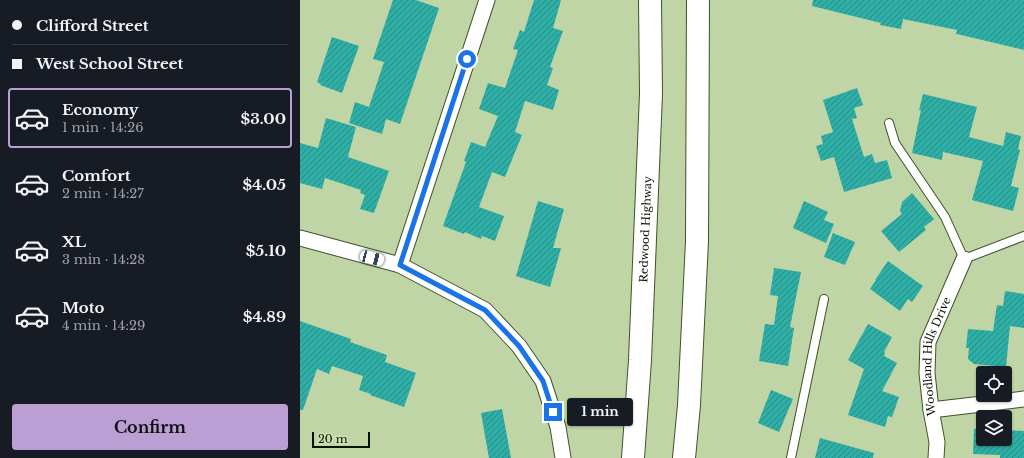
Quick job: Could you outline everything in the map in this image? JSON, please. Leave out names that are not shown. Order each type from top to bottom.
[{"type":"highway","name":"Redwood Highway","points":[[633,458],[640,353],[651,102],[650,0]]},
{"type":"highway","points":[[684,458],[689,404],[697,241],[698,0]]},
{"type":"street","points":[[400,265],[487,0]]},
{"type":"street","points":[[300,238],[400,265],[485,310],[519,346],[543,381],[558,427],[563,458]]},
{"type":"street","name":"Woodland Hills Drive","points":[[936,458],[937,442],[931,410],[927,373],[928,342],[964,259]]},
{"type":"street","points":[[931,410],[1024,399]]},
{"type":"lane","points":[[889,123],[895,143],[945,217],[964,259],[1024,236]]},
{"type":"lane","points":[[792,458],[824,299]]},
{"type":"building","points":[[393,0],[416,0],[439,8],[400,124],[386,119],[382,134],[349,123],[355,102],[369,107],[384,62],[373,59]]},
{"type":"building","points":[[534,0],[561,0],[553,28],[563,31],[550,67],[553,68],[547,85],[559,90],[553,110],[525,101],[515,132],[522,135],[505,177],[492,172],[479,207],[504,216],[495,241],[482,236],[481,239],[465,232],[464,234],[443,226],[466,162],[464,161],[471,142],[485,147],[498,116],[479,109],[488,83],[505,88],[518,50],[513,49],[520,30],[524,32]]},
{"type":"building","points":[[813,0],[1024,0],[1024,50],[956,34],[957,30],[903,19],[901,29],[880,25],[881,23],[812,6]]},
{"type":"building","points":[[332,37],[359,46],[342,93],[320,85],[321,84],[317,82]]},
{"type":"building","points":[[857,88],[863,105],[854,108],[857,118],[852,119],[864,157],[872,154],[875,163],[887,160],[892,178],[844,192],[834,157],[821,161],[816,146],[823,144],[821,136],[833,132],[823,100]]},
{"type":"building","points":[[923,94],[977,107],[969,137],[1003,146],[1006,132],[1021,136],[1018,149],[1020,150],[1011,186],[1019,188],[1013,211],[972,200],[983,161],[943,152],[942,160],[912,153]]},
{"type":"building","points":[[326,118],[356,127],[348,157],[389,171],[374,213],[360,209],[365,195],[360,193],[361,190],[325,178],[322,189],[300,183],[300,143],[318,148]]},
{"type":"building","points":[[912,193],[934,219],[924,227],[926,230],[899,252],[881,231],[902,214],[900,211],[902,202]]},
{"type":"building","points":[[538,201],[564,209],[553,248],[561,248],[550,287],[516,276]]},
{"type":"building","points":[[804,201],[828,212],[824,220],[834,224],[826,243],[793,228]]},
{"type":"building","points":[[833,233],[855,242],[845,265],[824,257]]},
{"type":"building","points":[[888,261],[923,286],[912,302],[908,299],[900,311],[870,289]]},
{"type":"building","points":[[774,268],[801,272],[790,327],[794,328],[788,366],[759,361],[765,324],[774,325],[778,296],[770,295]]},
{"type":"building","points":[[1005,291],[1024,294],[1024,328],[1010,326],[1006,366],[974,364],[968,359],[969,348],[966,348],[968,329],[993,331],[997,305],[1003,306]]},
{"type":"building","points":[[300,321],[351,339],[350,342],[387,355],[385,362],[416,373],[404,407],[359,390],[363,376],[332,366],[329,374],[317,369],[303,410],[300,410]]},
{"type":"building","points":[[868,324],[892,337],[884,352],[884,356],[897,363],[882,391],[899,397],[892,417],[888,416],[885,427],[848,415],[864,369],[848,360]]},
{"type":"building","points":[[771,390],[793,399],[779,432],[758,423]]},
{"type":"building","points":[[502,409],[511,458],[489,458],[481,413]]},
{"type":"building","points":[[974,429],[976,429],[976,446],[1012,446],[1012,430],[1024,431],[1024,458],[1000,458],[1000,455],[973,454]]},
{"type":"building","points":[[820,438],[874,453],[873,458],[815,458]]},
{"type":"route","points":[[467,59],[400,265],[485,310],[519,346],[543,381],[553,412]]}]
